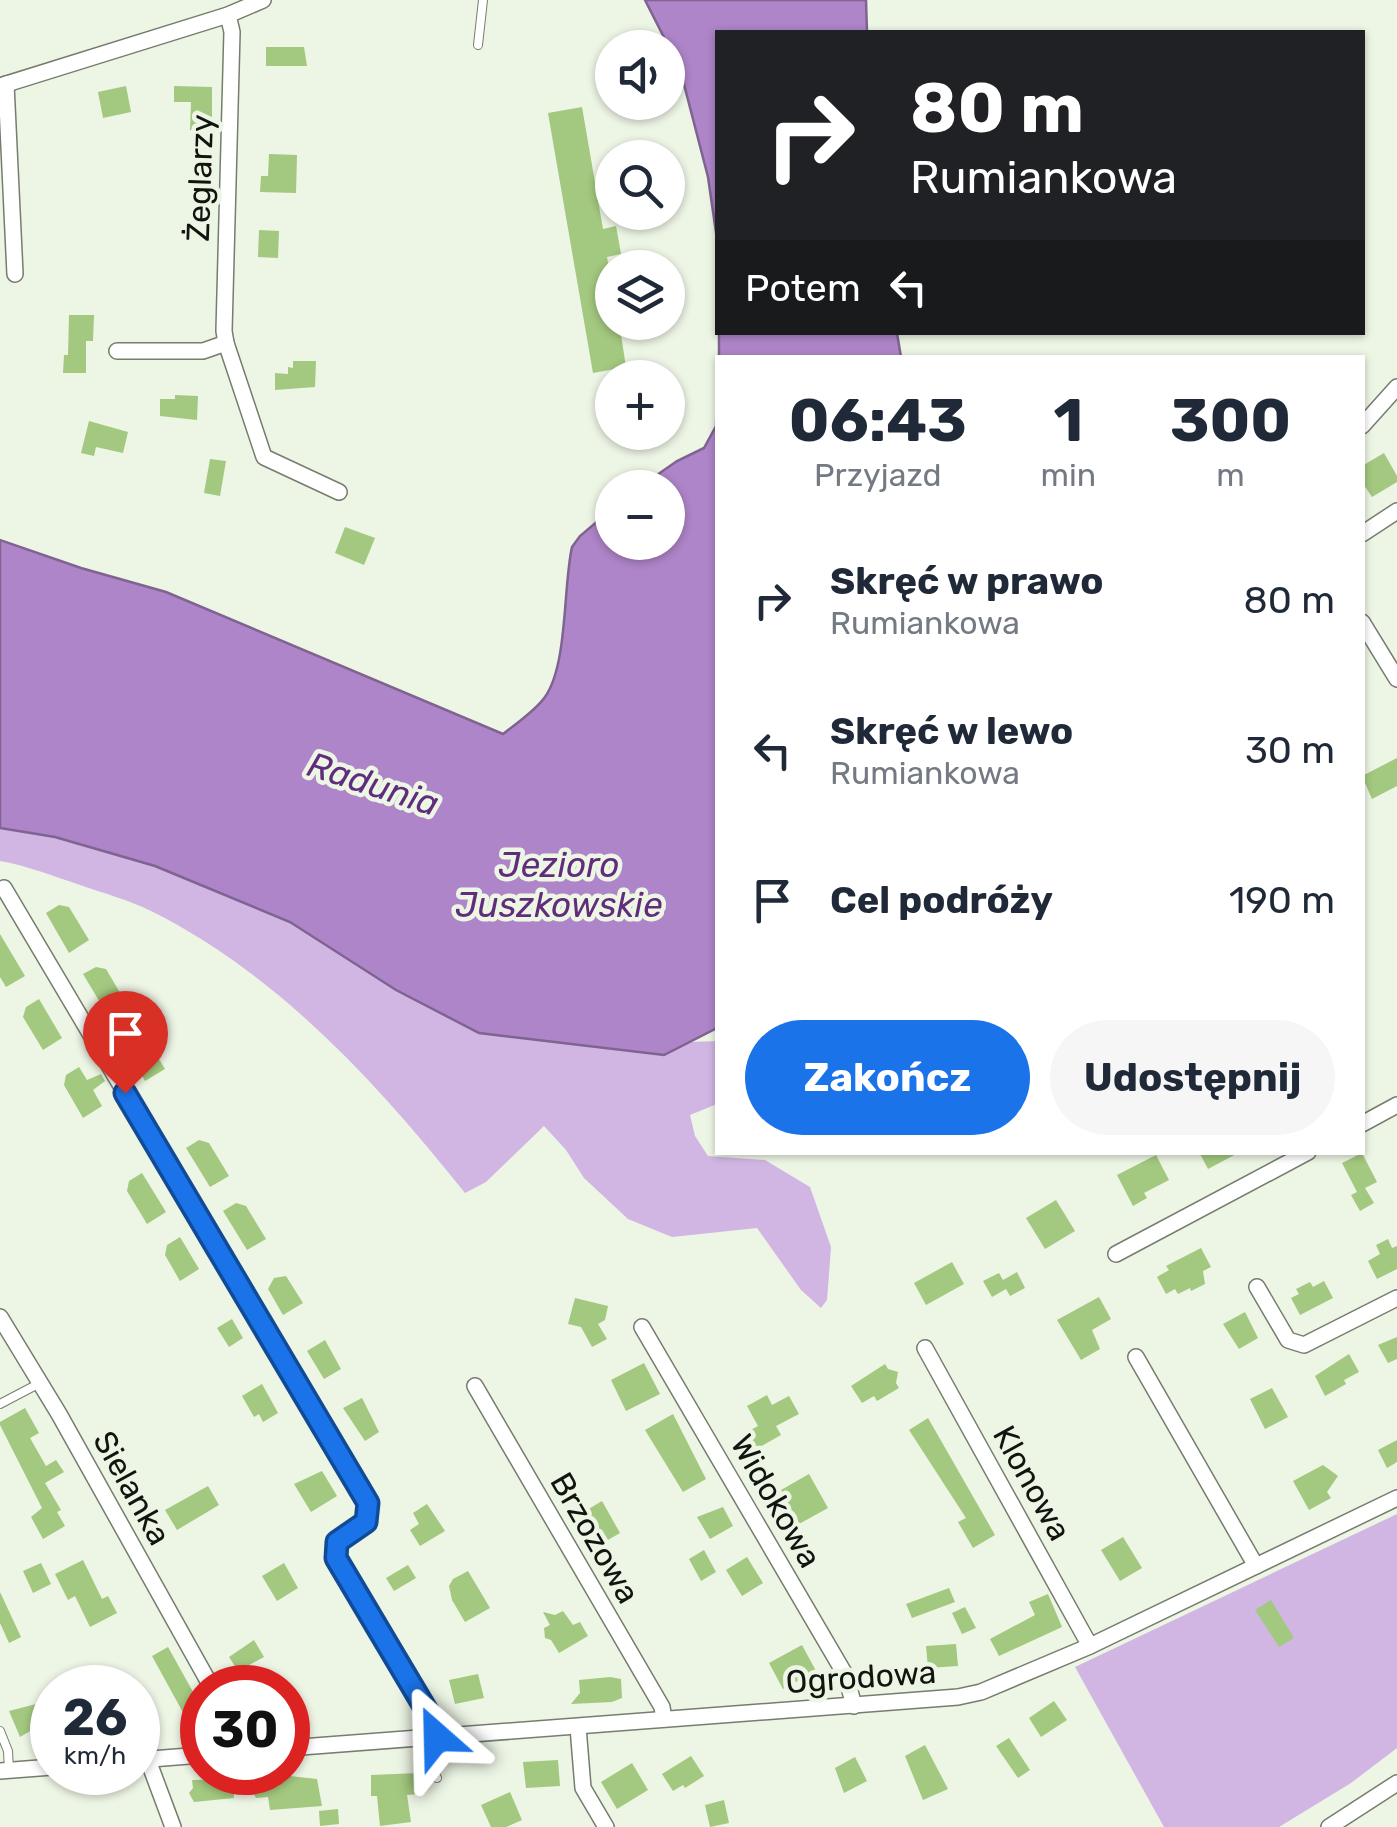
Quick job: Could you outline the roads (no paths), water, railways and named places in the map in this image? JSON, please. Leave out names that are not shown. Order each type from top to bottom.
[{"type":"street","points":[[14,274],[3,85],[228,15],[263,0]]},
{"type":"street","name":"Żeglarzy","points":[[228,15],[232,32],[226,343],[264,457],[338,492]]},
{"type":"street","points":[[116,351],[203,352],[226,343]]},
{"type":"street","points":[[1365,423],[1397,387]]},
{"type":"street","points":[[1365,532],[1397,511]]},
{"type":"street","points":[[1365,627],[1397,679]]},
{"type":"street","points":[[4,888],[368,1503],[366,1522],[337,1542],[336,1558],[434,1723],[437,1737]]},
{"type":"street","points":[[1365,1122],[1397,1105]]},
{"type":"street","points":[[1116,1254],[1302,1155]]},
{"type":"street","points":[[1258,1286],[1288,1340],[1304,1346],[1397,1298]]},
{"type":"street","name":"Sielanka","points":[[0,1317],[199,1665]]},
{"type":"street","name":"Widokowa","points":[[642,1327],[846,1676],[854,1706]]},
{"type":"street","name":"Klonowa","points":[[926,1348],[1090,1646]]},
{"type":"street","points":[[1136,1357],[1256,1566]]},
{"type":"street","name":"Brzozowa","points":[[475,1386],[662,1707],[664,1719]]},
{"type":"street","name":"Ogrodowa","points":[[310,1746],[958,1698],[982,1692],[1090,1646],[1397,1498]]},
{"type":"street","points":[[578,1727],[583,1788],[606,1827]]},
{"type":"street","points":[[4,1770],[30,1768]]},
{"type":"street","points":[[1329,1827],[1397,1782]]},
{"type":"street","points":[[159,1795],[173,1827]]},
{"type":"lane","points":[[478,46],[483,0]]},
{"type":"lane","points":[[0,1404],[40,1383]]},
{"type":"lane","points":[[0,1731],[8,1751],[4,1770]]},
{"type":"lane","points":[[418,1738],[436,1778]]},
{"type":"water","points":[[645,0],[866,0],[867,30],[715,30],[715,225],[708,177],[685,88],[685,30],[660,30]]},
{"type":"water","points":[[719,335],[897,335],[901,355],[719,355]]},
{"type":"water","name":"Jezioro Juszkowskie","points":[[715,428],[715,1029],[664,1055],[479,1033],[396,990],[290,922],[155,866],[55,837],[0,828],[0,540],[166,592],[503,734],[536,707],[552,683],[561,646],[572,547],[580,536],[595,523],[595,560],[685,560],[685,470],[664,470],[704,448]]},
{"type":"water label","name":"Radunia","points":[[373,784]]}]
